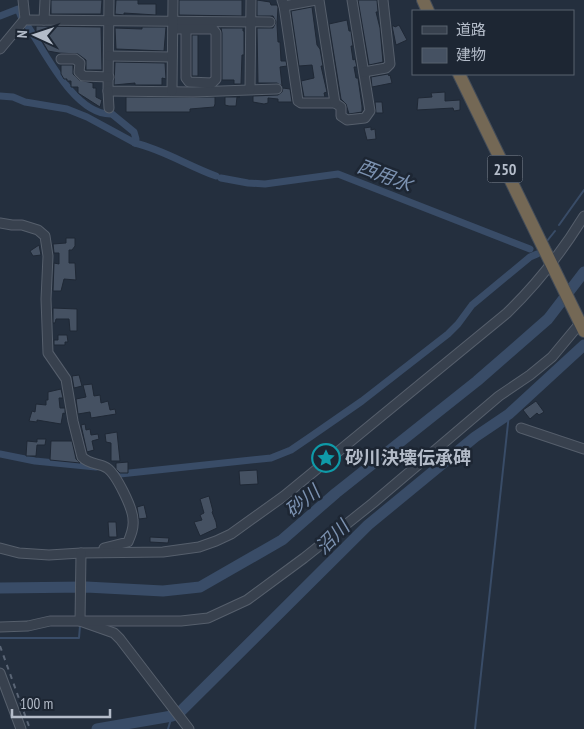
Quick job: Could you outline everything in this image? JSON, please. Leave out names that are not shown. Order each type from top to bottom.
[{"type":"highway","name":"250","points":[[459,75],[551,265],[582,323]]},
{"type":"street","points":[[0,49],[25,19],[23,0]]},
{"type":"street","points":[[44,20],[45,0]]},
{"type":"street","points":[[109,0],[109,108]]},
{"type":"street","points":[[172,91],[173,0]]},
{"type":"street","points":[[250,89],[251,0]]},
{"type":"street","points":[[335,103],[317,0],[283,3],[298,101],[301,103],[335,103],[341,106],[341,116],[347,120],[365,118],[370,111],[352,0]]},
{"type":"street","points":[[364,72],[386,68],[390,64],[383,0]]},
{"type":"street","points":[[28,20],[109,21],[173,25],[270,22]]},
{"type":"street","points":[[173,25],[186,29],[213,29],[216,33],[216,79],[212,83],[189,82],[186,78],[186,29]]},
{"type":"street","points":[[109,56],[172,56]]},
{"type":"street","points":[[61,59],[75,59],[80,63],[79,72],[83,76],[109,77]]},
{"type":"street","points":[[108,91],[277,89]]},
{"type":"street","points":[[0,548],[19,553],[49,555],[180,550],[200,548],[231,534],[284,496],[483,333],[528,293],[551,265],[584,216]]},
{"type":"street","points":[[0,223],[22,225],[38,230],[45,236],[48,256],[46,300],[48,354],[66,379],[73,421],[82,457],[92,464],[104,466],[115,475],[134,519],[128,542],[82,553]]},
{"type":"street","points":[[0,627],[28,626],[50,621],[80,618],[181,621],[208,618],[247,600],[304,558],[373,503],[499,396],[552,357],[582,323]]},
{"type":"street","points":[[521,428],[584,449]]},
{"type":"street","points":[[80,618],[82,553]]},
{"type":"street","points":[[80,618],[114,633],[120,639],[189,729]]},
{"type":"street","points":[[0,673],[21,729]]},
{"type":"building","points":[[51,0],[102,0],[101,14],[51,14]]},
{"type":"building","points":[[116,0],[138,0],[138,4],[156,4],[156,15],[115,14]]},
{"type":"building","points":[[179,0],[242,0],[242,16],[179,15]]},
{"type":"building","points":[[257,0],[270,2],[271,5],[277,5],[278,7],[278,42],[280,42],[281,61],[286,61],[287,66],[280,67],[282,86],[277,83],[258,83],[257,28],[273,28],[276,22],[273,16],[257,16]]},
{"type":"building","points":[[358,0],[377,0],[378,12],[376,12],[380,28],[383,62],[369,65]]},
{"type":"building","points":[[312,7],[317,45],[320,49],[323,66],[321,66],[327,92],[324,93],[325,97],[304,97],[301,81],[314,78],[312,65],[299,66],[291,11]]},
{"type":"building","points":[[347,20],[349,31],[351,31],[353,60],[355,59],[357,67],[354,67],[356,78],[358,78],[362,106],[362,112],[349,114],[346,104],[341,99],[329,24]]},
{"type":"building","points":[[399,25],[407,40],[396,45],[392,26]]},
{"type":"building","points":[[36,26],[101,27],[102,70],[86,70],[86,60],[78,54],[48,51],[38,34],[36,34]]},
{"type":"building","points":[[142,27],[166,27],[164,51],[116,49],[115,28],[142,29]]},
{"type":"building","points":[[221,28],[243,28],[244,55],[242,55],[241,84],[234,84],[234,80],[222,80]]},
{"type":"building","points":[[192,35],[198,35],[198,76],[192,76]]},
{"type":"building","points":[[115,62],[165,63],[166,79],[162,78],[162,85],[135,85],[135,83],[114,85]]},
{"type":"building","points":[[61,65],[73,65],[73,74],[79,80],[93,83],[93,88],[96,88],[96,97],[102,100],[100,107],[78,93],[78,87],[71,87],[71,81],[64,79],[61,74]]},
{"type":"building","points":[[388,74],[392,83],[372,87],[371,77]]},
{"type":"building","points":[[283,88],[290,89],[292,102],[278,102],[278,99],[268,98],[268,103],[253,102],[253,96],[278,95],[282,92]]},
{"type":"building","points":[[445,92],[445,101],[460,100],[460,110],[454,111],[453,108],[417,110],[418,98],[432,97],[431,93]]},
{"type":"building","points":[[126,97],[215,97],[215,104],[214,107],[190,109],[190,112],[126,112]]},
{"type":"building","points":[[225,97],[237,97],[236,106],[225,105]]},
{"type":"building","points":[[375,102],[382,102],[383,113],[376,113]]},
{"type":"building","points":[[371,127],[371,130],[375,129],[376,139],[367,140],[364,128]]},
{"type":"building","points":[[66,238],[75,238],[75,246],[72,250],[69,250],[69,263],[75,263],[76,280],[64,279],[61,291],[53,291],[54,263],[59,264],[59,253],[54,253],[53,244],[66,243]]},
{"type":"building","points":[[39,245],[41,255],[33,256],[30,251]]},
{"type":"building","points":[[53,308],[77,309],[77,331],[70,331],[69,319],[56,319],[55,323],[53,323]]},
{"type":"building","points":[[58,335],[67,335],[68,342],[65,342],[65,345],[54,345],[54,340],[58,340]]},
{"type":"building","points":[[79,375],[82,386],[74,388],[72,376]]},
{"type":"building","points":[[92,384],[94,396],[100,395],[101,403],[108,401],[110,410],[115,409],[116,414],[91,418],[90,412],[78,414],[76,399],[86,397],[83,385]]},
{"type":"building","points":[[61,389],[63,398],[59,398],[60,408],[65,408],[65,414],[63,413],[61,424],[37,420],[37,422],[29,421],[32,411],[35,412],[36,404],[46,405],[48,392]]},
{"type":"building","points":[[536,401],[544,412],[539,415],[537,413],[530,419],[523,410]]},
{"type":"building","points":[[85,424],[86,430],[90,429],[91,435],[98,434],[99,439],[92,441],[94,450],[87,452],[81,425]]},
{"type":"building","points":[[117,432],[120,461],[111,461],[111,443],[106,442],[105,434]]},
{"type":"building","points":[[37,439],[46,439],[45,445],[37,445],[36,456],[26,456],[27,441],[37,442]]},
{"type":"building","points":[[51,441],[72,441],[76,459],[80,463],[50,460]]},
{"type":"building","points":[[128,462],[128,473],[120,473],[116,469],[116,463]]},
{"type":"building","points":[[257,470],[258,484],[240,485],[239,471]]},
{"type":"building","points":[[209,496],[217,528],[200,536],[194,522],[202,520],[200,515],[204,513],[200,499]]},
{"type":"building","points":[[144,505],[147,518],[139,519],[137,507]]},
{"type":"building","points":[[108,522],[116,522],[117,537],[109,537]]},
{"type":"building","points":[[150,537],[169,538],[168,543],[150,542]]},
{"type":"waterway","name":"西用水","points":[[0,16],[18,9],[22,19]]},
{"type":"waterway","name":"西用水","points":[[27,25],[62,80],[86,105],[98,112],[112,114],[134,132],[135,143],[216,176]]},
{"type":"waterway","points":[[0,96],[67,109],[87,117],[135,143]]},
{"type":"waterway","name":"西用水","points":[[221,178],[265,184],[338,174],[530,249]]},
{"type":"waterway","points":[[559,225],[584,190]]},
{"type":"waterway","points":[[547,241],[555,231]]},
{"type":"waterway","points":[[117,472],[120,474],[271,458],[291,450],[362,401],[448,334],[472,305],[530,257],[537,254]]},
{"type":"waterway","name":"砂川","points":[[0,588],[86,587],[163,591],[200,587],[282,540],[336,493],[477,381],[548,319],[584,272]]},
{"type":"waterway","name":"沼川","points":[[97,729],[172,716],[180,712],[368,525],[475,437],[509,414],[584,345]]},
{"type":"waterway","points":[[475,729],[509,414]]},
{"type":"waterway","points":[[0,454],[35,461],[96,467]]},
{"type":"waterway","name":"砂川","points":[[84,595],[86,587]]},
{"type":"waterway","points":[[0,638],[79,638],[80,626]]},
{"type":"waterway","points":[[168,729],[172,716]]},
{"type":"railway","points":[[0,646],[30,729]]},
{"type":"place","name":"砂川決壊伝承碑","points":[[326,458]]}]
